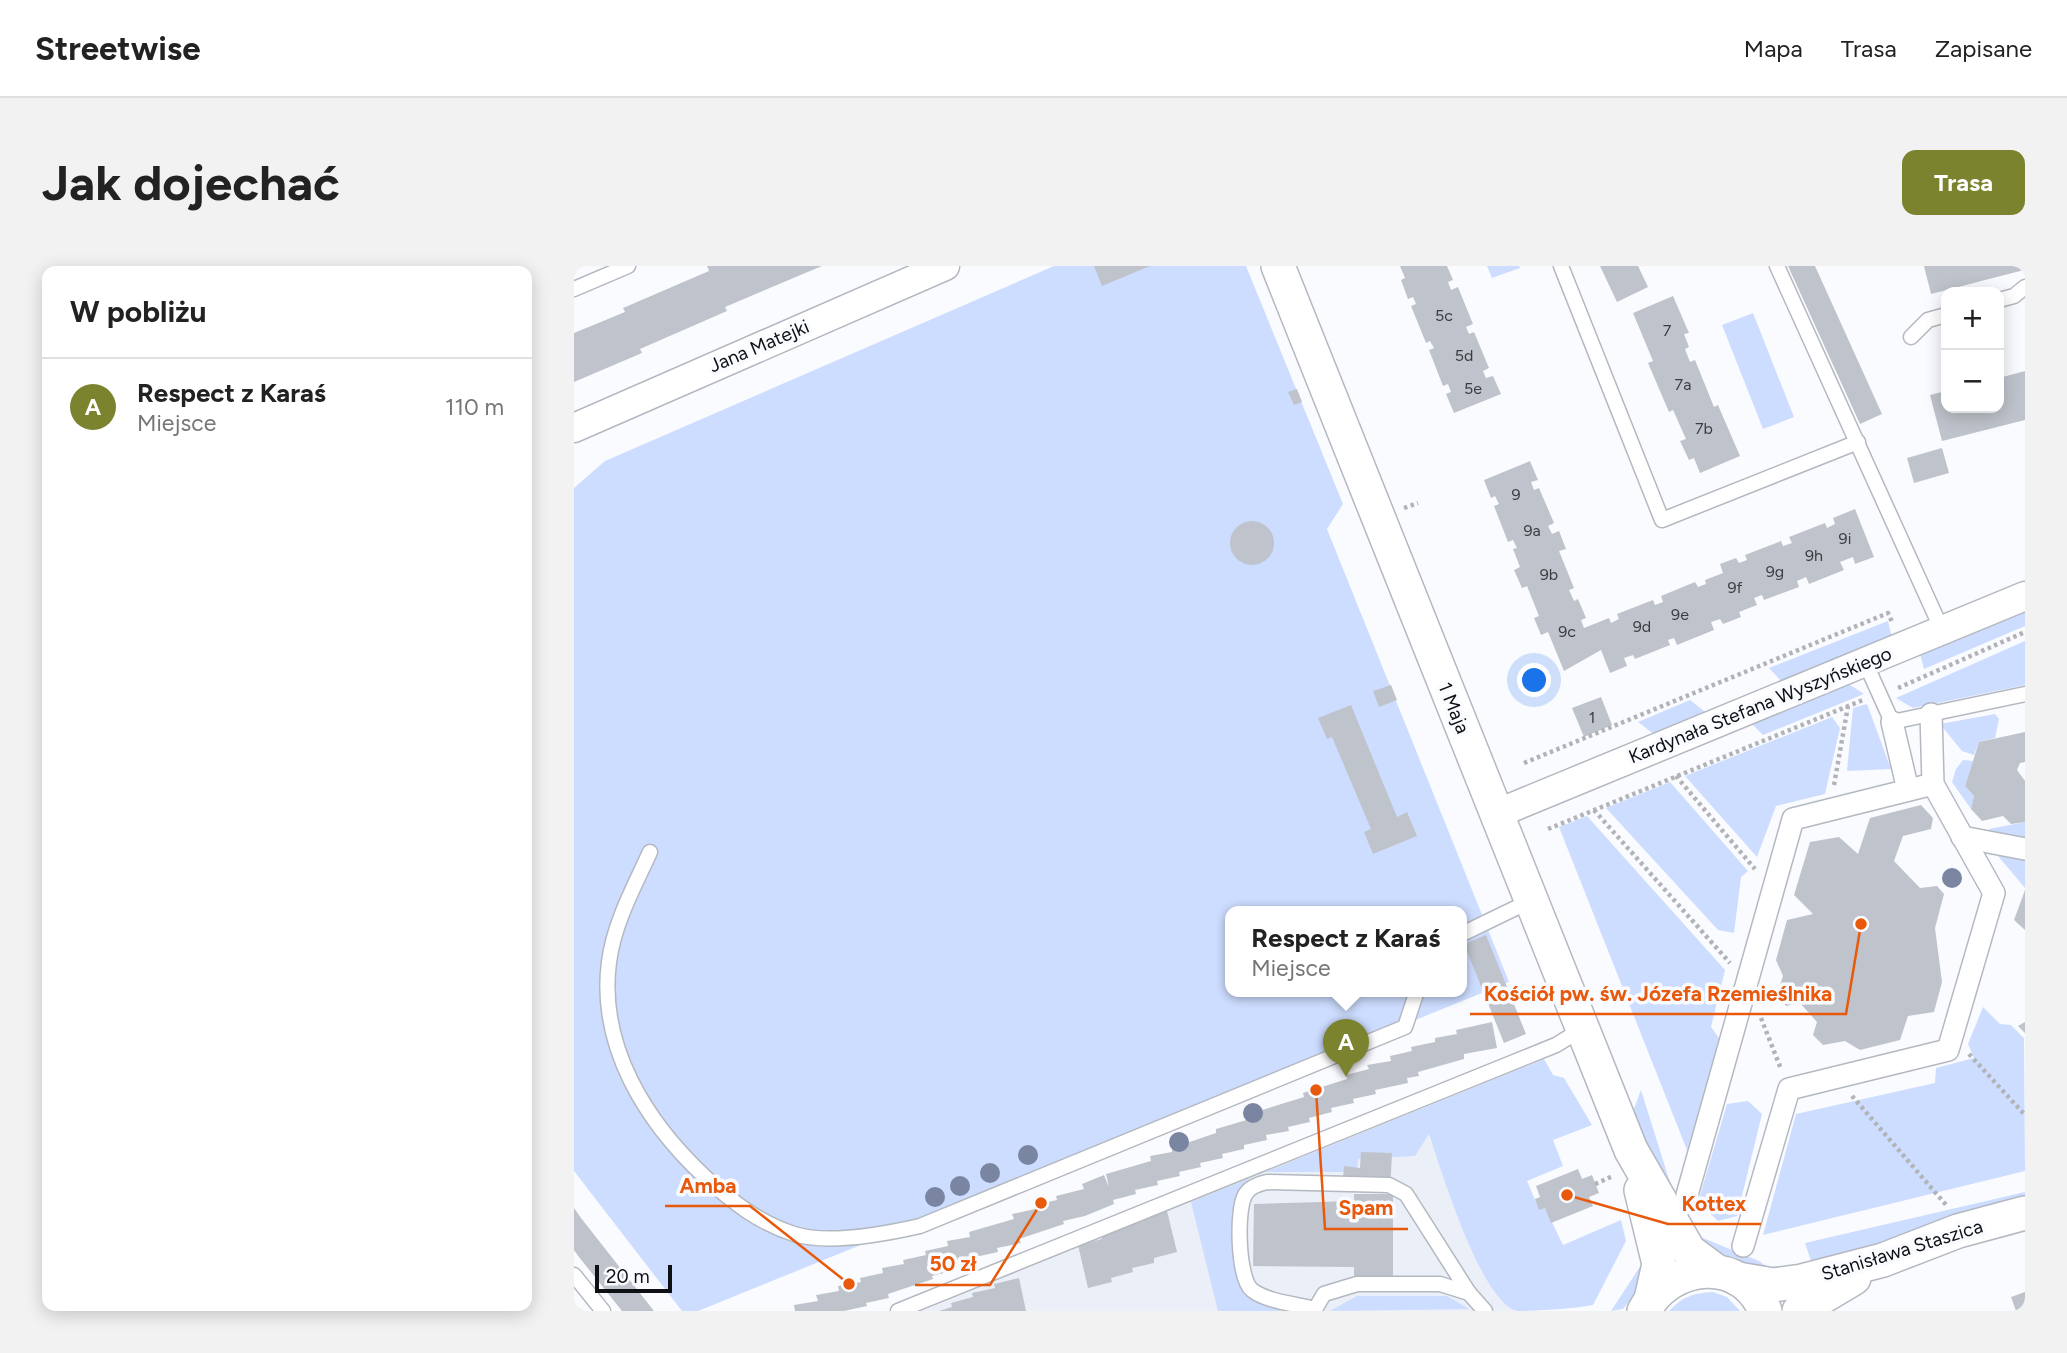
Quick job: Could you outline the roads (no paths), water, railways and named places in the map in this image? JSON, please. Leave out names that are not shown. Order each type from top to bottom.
[{"type":"street","name":"Jana Matejki","points":[[574,428],[603,413],[945,266]]},
{"type":"street","name":"1 Maja","points":[[1278,266],[1631,1150],[1689,1251],[1751,1289],[1765,1311]]},
{"type":"street","name":"Kardynała Stefana Wyszyńskiego","points":[[1496,814],[2025,596]]},
{"type":"street","points":[[1743,1246],[1789,1089],[1948,1050],[1994,892],[1933,784],[1931,714]]},
{"type":"street","points":[[1892,722],[1908,790]]},
{"type":"street","points":[[1687,1195],[1793,819],[1933,784]]},
{"type":"street","points":[[1962,837],[2025,849]]},
{"type":"street","name":"1 Maja","points":[[1631,1150],[1659,1264],[1648,1305]]},
{"type":"street","name":"Stanisława Staszica","points":[[1727,1275],[1773,1285],[1802,1281],[1883,1260],[1958,1231],[2025,1213]]},
{"type":"street","points":[[1799,1311],[1883,1260]]},
{"type":"street","points":[[1648,1305],[1664,1285],[1679,1275],[1698,1270],[1727,1275]]},
{"type":"lane","points":[[1561,266],[1662,520],[1858,442]]},
{"type":"lane","points":[[1777,266],[1942,630]]},
{"type":"lane","points":[[574,289],[622,267]]},
{"type":"lane","points":[[2004,299],[2014,296],[2025,287]]},
{"type":"lane","points":[[1911,337],[1928,320],[1941,316]]},
{"type":"lane","points":[[1865,662],[1892,722],[2025,694]]},
{"type":"lane","points":[[650,852],[622,912],[609,962],[610,1017],[630,1082],[658,1129],[729,1199],[763,1221],[796,1235],[859,1237],[920,1226],[1405,1027],[1415,997]]},
{"type":"lane","points":[[1467,931],[1530,901]]},
{"type":"lane","points":[[898,1311],[1556,1045],[1582,1029]]},
{"type":"lane","points":[[1469,1293],[1440,1284],[1357,1284],[1324,1294],[1314,1310],[1252,1290],[1245,1281],[1241,1266],[1241,1204],[1245,1193],[1255,1185],[1267,1182],[1389,1185],[1406,1194],[1469,1293],[1485,1311]]},
{"type":"lane","points":[[574,1275],[603,1311]]},
{"type":"place","name":"Kościół pw. św. Józefa Rzemieślnika","points":[[1861,924]]},
{"type":"place","name":"Respect z Karaś","points":[[1346,1077]]},
{"type":"place","name":"Spam","points":[[1316,1090]]},
{"type":"place","name":"Kottex","points":[[1567,1195]]},
{"type":"place","name":"50 zł","points":[[1041,1203]]},
{"type":"place","name":"Amba","points":[[849,1284]]}]
